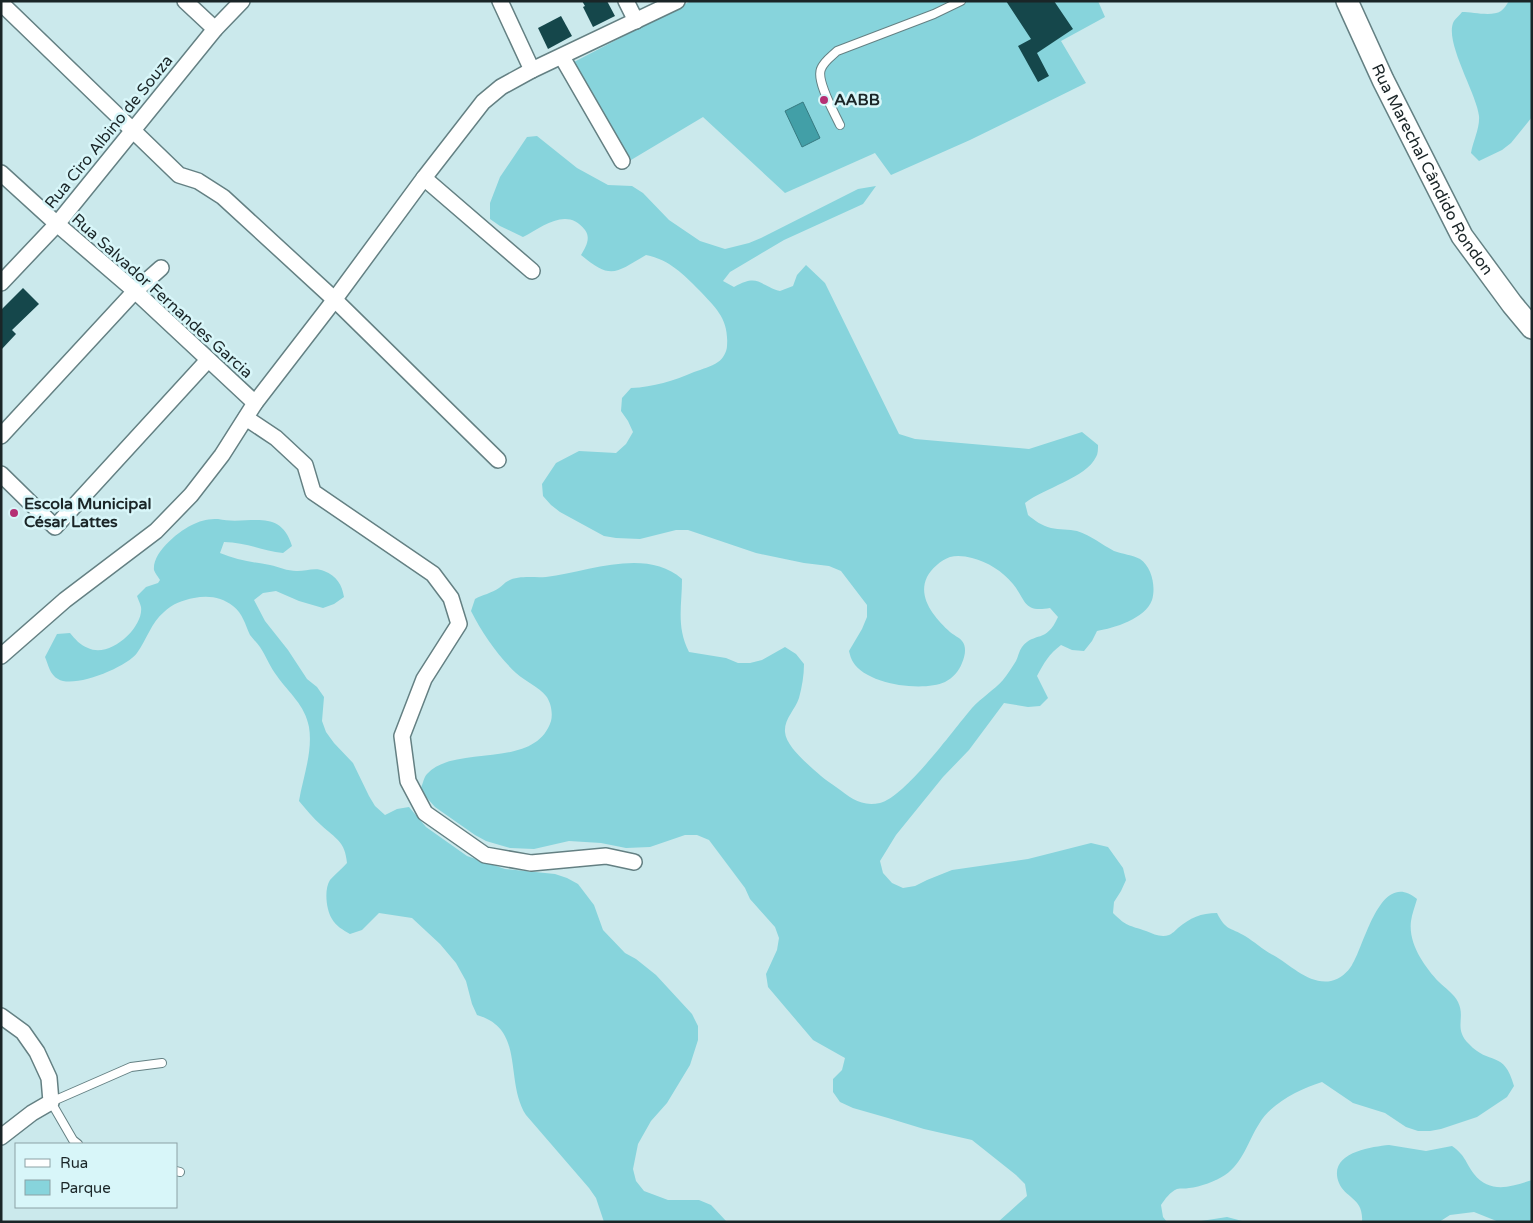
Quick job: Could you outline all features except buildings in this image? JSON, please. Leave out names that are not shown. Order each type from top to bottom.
[{"type":"street","points":[[184,1],[216,29]]},
{"type":"street","name":"Rua Ciro Albino de Souza","points":[[1,282],[57,224],[216,29],[242,1]]},
{"type":"street","points":[[500,1],[532,70]]},
{"type":"street","points":[[626,1],[636,21]]},
{"type":"street","points":[[1,656],[65,600],[156,531],[191,495],[222,455],[255,404],[483,102],[501,87],[532,70],[676,1]]},
{"type":"street","name":"Rua Marechal Cândido Rondon","points":[[1347,1],[1383,80],[1462,236],[1532,328]]},
{"type":"street","points":[[1,3],[178,175],[198,181],[223,197],[334,299],[498,460]]},
{"type":"street","points":[[562,57],[622,161]]},
{"type":"street","name":"Rua Salvador Fernandes Garcia","points":[[1,173],[135,291],[255,404]]},
{"type":"street","points":[[424,178],[532,271]]},
{"type":"street","points":[[1,436],[135,291],[161,268]]},
{"type":"street","points":[[1,474],[55,527],[208,360]]},
{"type":"street","points":[[246,418],[276,438],[305,465],[313,492],[433,574],[451,598],[459,624],[424,679],[402,736],[408,781],[425,812],[485,855],[531,863],[606,856],[634,862]]},
{"type":"street","points":[[1,1016],[23,1032],[37,1052],[49,1078],[51,1102],[1,1137]]},
{"type":"lane","points":[[840,125],[819,78],[821,69],[826,62],[838,51],[934,14],[961,1]]},
{"type":"lane","points":[[77,1143],[73,1140],[51,1102],[131,1067],[162,1063]]},
{"type":"green space","name":"AABB","points":[[691,1],[1098,1],[1105,17],[1061,41],[1086,83],[970,140],[891,175],[875,153],[785,193],[703,117],[631,160],[574,62]]},
{"type":"green space","points":[[1509,1],[1532,1],[1532,117],[1511,143],[1502,150],[1479,161],[1471,153],[1478,125],[1477,106],[1457,54],[1452,30],[1454,21],[1462,12],[1497,13]]},
{"type":"green space","points":[[537,136],[577,168],[608,185],[632,186],[643,193],[669,220],[700,241],[725,249],[761,238],[858,189],[876,186],[863,204],[784,240],[730,272],[723,281],[734,287],[742,283],[754,281],[780,291],[793,286],[797,275],[806,265],[825,283],[899,434],[915,439],[1029,449],[1082,432],[1098,445],[1096,457],[1083,471],[1025,503],[1028,515],[1044,526],[1077,531],[1114,551],[1140,559],[1147,567],[1152,578],[1154,589],[1152,600],[1143,612],[1128,622],[1097,631],[1084,651],[1072,650],[1061,645],[1053,652],[1037,676],[1048,698],[1040,706],[1028,707],[1004,703],[969,750],[943,777],[896,835],[880,861],[883,873],[892,883],[903,888],[915,886],[952,870],[1028,859],[1091,843],[1108,847],[1123,868],[1126,880],[1114,902],[1113,913],[1125,923],[1166,936],[1191,919],[1217,913],[1223,923],[1229,928],[1245,936],[1300,973],[1315,980],[1323,981],[1338,979],[1348,970],[1376,913],[1384,901],[1393,893],[1404,892],[1417,899],[1411,918],[1411,930],[1419,955],[1434,976],[1458,1002],[1464,1038],[1476,1051],[1501,1062],[1506,1067],[1514,1086],[1507,1097],[1477,1117],[1441,1129],[1418,1131],[1406,1127],[1385,1113],[1353,1103],[1322,1082],[1278,1103],[1264,1116],[1241,1158],[1225,1175],[1208,1183],[1177,1189],[1170,1194],[1161,1205],[1163,1217],[1167,1222],[998,1222],[1027,1196],[1025,1184],[972,1140],[924,1129],[853,1108],[840,1102],[833,1092],[833,1079],[842,1070],[845,1058],[813,1040],[768,987],[766,974],[777,950],[779,938],[775,927],[750,899],[745,888],[709,840],[697,835],[685,835],[650,847],[626,848],[601,843],[569,841],[534,849],[510,848],[486,841],[475,835],[435,807],[421,788],[427,774],[440,765],[456,760],[512,752],[529,746],[542,736],[551,721],[551,708],[546,696],[516,673],[503,659],[485,636],[471,611],[475,599],[496,590],[512,579],[546,577],[616,564],[651,564],[668,570],[682,579],[681,625],[689,652],[726,658],[738,663],[762,660],[785,647],[796,654],[804,664],[803,677],[799,698],[786,723],[786,738],[799,756],[823,777],[852,798],[867,804],[880,803],[902,789],[929,761],[972,708],[1003,680],[1016,661],[1022,647],[1031,639],[1049,631],[1058,617],[1050,608],[1035,609],[1026,604],[1009,579],[989,565],[964,556],[947,558],[929,574],[924,592],[933,614],[951,633],[964,643],[965,652],[959,669],[945,682],[935,685],[910,686],[882,681],[860,670],[852,660],[849,651],[867,617],[867,605],[841,571],[829,566],[756,553],[688,530],[676,530],[640,539],[604,536],[551,505],[543,496],[542,484],[556,463],[579,451],[616,453],[626,444],[633,432],[621,411],[622,398],[631,388],[663,383],[715,364],[722,359],[727,348],[727,337],[724,321],[711,303],[682,273],[662,260],[646,255],[628,266],[614,271],[607,271],[591,263],[581,255],[585,249],[588,236],[578,223],[562,219],[554,221],[523,237],[490,219],[490,203],[500,177],[527,137]]},
{"type":"green space","points":[[218,519],[271,522],[280,526],[287,534],[292,546],[283,553],[239,543],[224,542],[220,553],[238,559],[290,570],[321,570],[336,578],[340,585],[344,597],[334,604],[323,608],[299,601],[276,591],[263,593],[254,600],[265,621],[288,650],[307,679],[317,687],[324,697],[322,721],[326,732],[353,763],[375,806],[385,815],[397,809],[409,807],[426,827],[467,856],[505,869],[555,874],[578,884],[594,905],[603,930],[625,953],[656,975],[692,1014],[698,1026],[698,1040],[690,1065],[667,1103],[651,1121],[638,1144],[633,1169],[636,1181],[644,1191],[668,1200],[699,1200],[711,1205],[727,1222],[604,1222],[596,1198],[589,1188],[526,1115],[516,1087],[512,1057],[502,1032],[492,1022],[477,1015],[466,981],[456,963],[440,944],[412,918],[379,913],[362,930],[350,934],[340,928],[334,921],[327,905],[326,894],[328,884],[347,863],[344,850],[339,841],[299,801],[310,746],[307,719],[300,706],[275,673],[260,647],[250,635],[241,616],[233,606],[220,599],[210,597],[199,597],[182,601],[160,616],[152,626],[137,653],[123,664],[100,675],[76,681],[58,679],[53,675],[45,657],[57,634],[70,633],[83,645],[97,650],[106,649],[124,639],[137,623],[140,615],[141,607],[137,596],[146,587],[158,583],[160,580],[154,570],[157,556],[162,549],[175,536],[188,527],[203,521]]},
{"type":"green space","points":[[1389,1145],[1426,1151],[1452,1146],[1463,1156],[1480,1180],[1494,1187],[1516,1185],[1532,1180],[1532,1222],[1499,1222],[1474,1212],[1450,1215],[1439,1222],[1362,1222],[1360,1208],[1339,1183],[1337,1173],[1339,1165],[1345,1158],[1362,1150]]},
{"type":"green space","points":[[1227,1217],[1246,1222],[1199,1222],[1201,1221]]},
{"type":"shaded area","points":[[803,102],[820,138],[802,147],[785,111]]},
{"type":"place","name":"AABB","points":[[824,100]]},
{"type":"place","name":"Escola Municipal César Lattes","points":[[14,513]]}]
